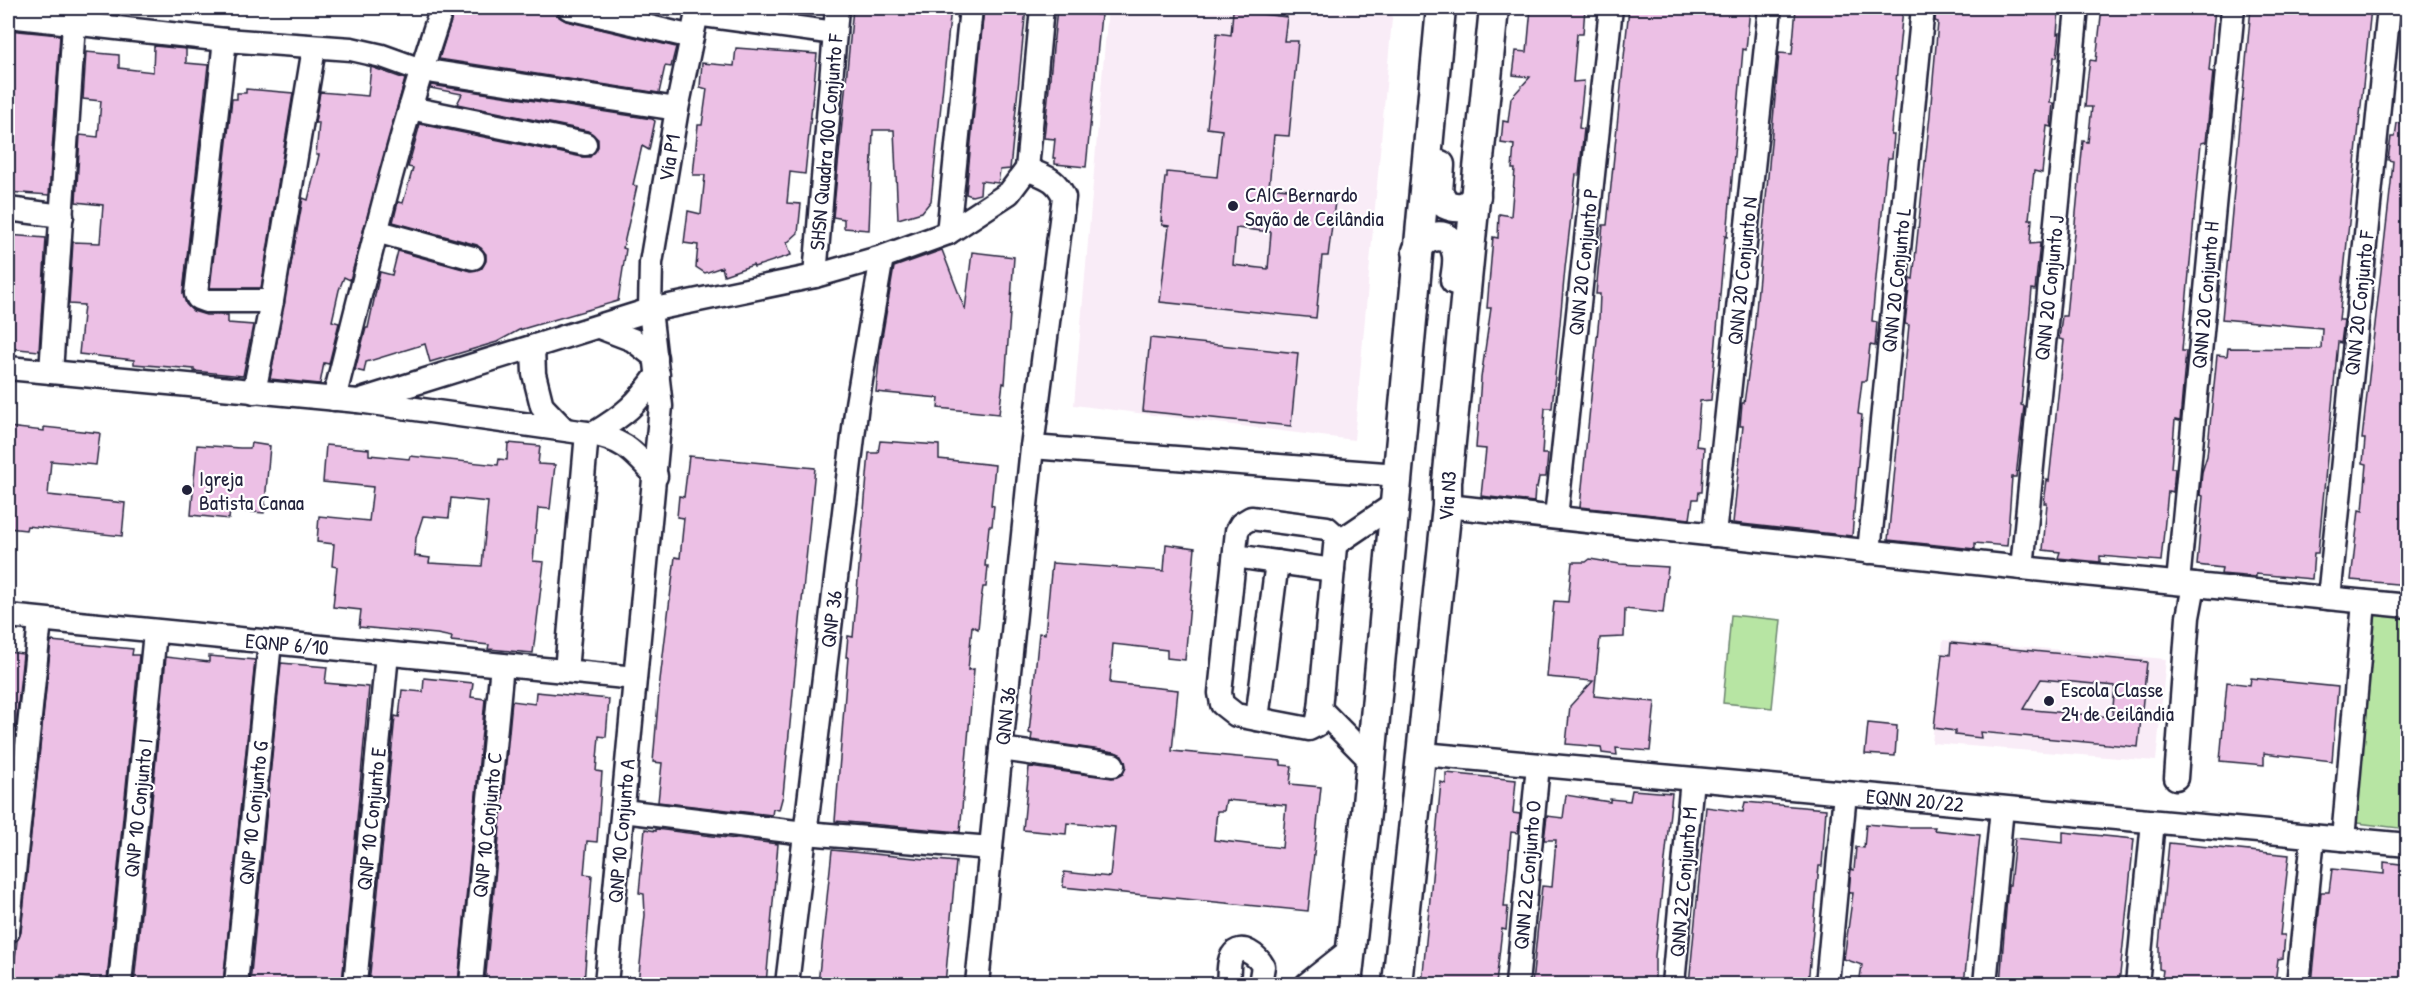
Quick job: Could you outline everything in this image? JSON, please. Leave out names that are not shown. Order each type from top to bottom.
[{"type":"main road","points":[[1347,984],[1396,503],[1417,251],[1441,8]]},
{"type":"main road","points":[[1447,8],[1452,56],[1438,192],[1445,204],[1459,208],[1472,202],[1476,196]]},
{"type":"main road","name":"Via N3","points":[[1397,984],[1423,754],[1494,8]]},
{"type":"main road","points":[[1417,251],[1424,240],[1437,236],[1449,240],[1457,252],[1443,394],[1447,494]]},
{"type":"main road","points":[[1356,898],[1362,984]]},
{"type":"street","points":[[334,399],[376,231],[421,70],[442,8]]},
{"type":"street","points":[[569,8],[692,37]]},
{"type":"street","name":"SHSN Quadra 100 Conjunto F","points":[[815,276],[837,8]]},
{"type":"street","points":[[948,233],[971,8]]},
{"type":"street","points":[[358,401],[650,310],[815,276],[882,257],[948,233],[1010,193],[1027,169],[1042,8]]},
{"type":"street","name":"QNN 20 Conjunto P","points":[[1556,517],[1611,8]]},
{"type":"street","name":"QNN 20 Conjunto N","points":[[1714,535],[1770,8]]},
{"type":"street","name":"QNN 20 Conjunto L","points":[[1869,552],[1923,8]]},
{"type":"street","name":"QNN 20 Conjunto J","points":[[2022,568],[2077,8]]},
{"type":"street","name":"QNN 20 Conjunto H","points":[[2176,778],[2188,617],[2186,584],[2232,8]]},
{"type":"street","name":"QNN 20 Conjunto F","points":[[2328,598],[2389,8]]},
{"type":"street","points":[[697,11],[835,33]]},
{"type":"street","name":"Via P1","points":[[656,476],[661,406],[650,310],[651,263],[677,109],[697,11]]},
{"type":"street","points":[[8,15],[225,40],[351,49],[382,56],[421,70],[677,109]]},
{"type":"street","points":[[51,372],[74,24]]},
{"type":"street","points":[[225,40],[195,294],[206,301],[272,301]]},
{"type":"street","points":[[254,392],[272,301],[315,48]]},
{"type":"street","points":[[410,108],[585,144]]},
{"type":"street","name":"QNN 36","points":[[977,984],[1032,447],[1064,197],[1053,180],[1027,169]]},
{"type":"street","points":[[8,208],[62,216]]},
{"type":"street","points":[[376,231],[473,258]]},
{"type":"street","name":"QNP 36","points":[[787,984],[857,404],[882,257]]},
{"type":"street","points":[[590,433],[620,418],[638,403],[657,366],[633,340],[599,327]]},
{"type":"street","points":[[533,348],[534,374],[542,406],[564,429]]},
{"type":"street","points":[[8,368],[358,401],[564,429],[616,440],[632,450],[656,476],[635,678]]},
{"type":"street","points":[[566,671],[590,433]]},
{"type":"street","points":[[1032,447],[1398,475]]},
{"type":"street","points":[[1447,494],[1556,517],[2022,568],[2408,606]]},
{"type":"street","points":[[1337,543],[1396,503]]},
{"type":"street","points":[[1251,518],[1327,528],[1334,532],[1337,543],[1328,610],[1320,715],[1314,727],[1309,729],[1236,715],[1228,711],[1222,704],[1220,693],[1237,531],[1241,524],[1251,518]]},
{"type":"street","points":[[1235,556],[1333,570]]},
{"type":"street","points":[[1257,719],[1277,562]]},
{"type":"street","points":[[2343,839],[2364,602]]},
{"type":"street","name":"EQNP 6/10","points":[[8,616],[635,678]]},
{"type":"street","points":[[8,931],[40,620]]},
{"type":"street","name":"QNP 10 Conjunto I","points":[[120,984],[155,632]]},
{"type":"street","name":"QNP 10 Conjunto G","points":[[236,984],[270,642]]},
{"type":"street","name":"QNP 10 Conjunto E","points":[[355,984],[387,654]]},
{"type":"street","name":"QNP 10 Conjunto C","points":[[471,984],[502,665]]},
{"type":"street","name":"QNP 10 Conjunto A","points":[[606,984],[635,678]]},
{"type":"street","points":[[1320,715],[1371,761]]},
{"type":"street","points":[[1001,749],[1113,765]]},
{"type":"street","name":"EQNN 20/22","points":[[1423,754],[2408,845]]},
{"type":"street","name":"QNN 22 Conjunto O","points":[[1517,984],[1538,765]]},
{"type":"street","name":"QNN 22 Conjunto M","points":[[1673,984],[1692,779]]},
{"type":"street","points":[[1827,984],[1845,793]]},
{"type":"street","points":[[1985,984],[2002,808]]},
{"type":"street","points":[[623,811],[805,833],[991,848]]},
{"type":"street","points":[[2137,984],[2152,822]]},
{"type":"street","points":[[2298,984],[2313,837]]},
{"type":"street","points":[[1307,984],[1350,950]]},
{"type":"street","points":[[1228,984],[1231,957],[1235,952],[1245,951],[1254,953],[1263,966],[1260,984]]},
{"type":"shaded area","name":"CAIC Bernardo Sayão de Ceilândia","points":[[1108,8],[1393,8],[1354,440],[1074,405]]},
{"type":"shaded area","name":"Escola Classe 24 de Ceilândia","points":[[1943,640],[2166,659],[2156,761],[1932,743]]},
{"type":"green space","points":[[2370,613],[2407,617],[2407,829],[2349,822]]},
{"type":"green space","points":[[1731,615],[1781,620],[1772,708],[1723,703]]},
{"type":"building","points":[[455,8],[556,8],[559,17],[566,21],[676,47],[671,67],[665,66],[659,93],[439,59]]},
{"type":"building","points":[[853,8],[951,8],[931,201],[922,212],[898,219],[894,130],[873,130],[869,230],[844,228],[844,219],[833,217]]},
{"type":"building","points":[[984,8],[1026,8],[1010,169],[1000,170],[998,183],[981,181],[980,194],[972,196],[966,194]]},
{"type":"building","points":[[1057,8],[1093,8],[1092,14],[1101,15],[1086,167],[1055,164],[1055,158],[1053,158],[1055,139],[1044,138]]},
{"type":"building","points":[[1531,8],[1585,8],[1583,34],[1577,34],[1573,82],[1584,81],[1579,128],[1584,129],[1579,175],[1576,174],[1565,268],[1552,408],[1545,408],[1542,454],[1548,454],[1546,477],[1539,477],[1534,502],[1481,496],[1486,449],[1476,448],[1481,378],[1491,308],[1487,308],[1493,237],[1498,238],[1499,214],[1511,216],[1515,169],[1512,169],[1514,145],[1501,143],[1503,121],[1508,122],[1511,98],[1530,77],[1513,75],[1516,51],[1527,52]]},
{"type":"building","points":[[1629,8],[1750,8],[1746,50],[1743,49],[1711,400],[1700,401],[1696,446],[1704,447],[1702,492],[1699,492],[1698,499],[1693,499],[1690,519],[1580,507],[1599,318],[1600,294],[1596,294],[1598,271],[1603,225],[1607,225]]},
{"type":"building","points":[[1796,8],[1903,8],[1891,135],[1894,135],[1892,158],[1888,158],[1885,181],[1872,321],[1877,322],[1875,346],[1870,345],[1866,381],[1862,381],[1858,414],[1862,415],[1852,536],[1733,523],[1743,426],[1740,426],[1742,403],[1744,403],[1754,333],[1779,53],[1792,54]]},
{"type":"building","points":[[1936,8],[2048,8],[2059,10],[2057,34],[2060,33],[2057,57],[2054,57],[2050,103],[2053,103],[2051,127],[2047,126],[2042,173],[2034,171],[2029,219],[2032,219],[2030,244],[2040,243],[2035,290],[2032,289],[2021,405],[2024,406],[2016,477],[2012,477],[2007,546],[1975,543],[1975,549],[1888,540],[1909,325],[1905,324],[1910,278],[1913,279],[1930,115],[1938,22],[1935,21]]},
{"type":"building","points":[[2102,8],[2215,8],[2209,71],[2213,72],[2206,142],[2201,143],[2184,327],[2182,351],[2186,351],[2180,421],[2175,420],[2171,468],[2175,468],[2173,492],[2168,491],[2161,561],[2100,556],[2100,562],[2058,558],[2060,552],[2043,550],[2047,503],[2044,503],[2047,480],[2049,481],[2064,340],[2059,339],[2062,316],[2066,316],[2083,141],[2088,142],[2092,107],[2085,107],[2087,83],[2090,60],[2096,61]]},
{"type":"building","points":[[2251,8],[2371,8],[2339,320],[2344,320],[2341,343],[2338,342],[2318,553],[2314,553],[2312,579],[2256,574],[2256,577],[2221,574],[2222,568],[2197,565],[2203,496],[2200,495],[2202,472],[2207,456],[2217,355],[2227,356],[2228,348],[2321,349],[2322,328],[2222,319]]},
{"type":"building","points":[[1233,11],[1287,17],[1284,41],[1298,41],[1289,136],[1274,135],[1269,187],[1336,194],[1328,256],[1322,256],[1316,318],[1160,302],[1169,226],[1162,225],[1163,221],[1161,221],[1165,177],[1167,177],[1167,172],[1217,177],[1222,130],[1207,128],[1217,33],[1231,35]],"holes":[[[1236,228],[1271,232],[1268,269],[1233,265]]]},
{"type":"building","points":[[8,30],[60,35],[49,195],[8,192]]},
{"type":"building","points":[[154,46],[186,49],[186,63],[208,65],[183,293],[186,304],[193,311],[206,315],[228,315],[228,323],[253,325],[243,376],[134,364],[134,360],[79,354],[84,305],[69,304],[73,242],[100,243],[103,205],[76,202],[80,135],[98,137],[101,101],[83,99],[86,52],[119,55],[119,68],[153,72]]},
{"type":"building","points":[[736,48],[817,54],[805,174],[790,172],[787,203],[801,204],[798,233],[787,243],[791,255],[724,275],[722,267],[705,273],[696,267],[698,245],[684,243],[688,211],[701,214],[705,175],[693,175],[698,125],[702,125],[707,89],[700,87],[702,63],[734,66]]},
{"type":"building","points":[[371,67],[405,79],[350,280],[344,277],[339,290],[332,321],[339,323],[329,364],[324,363],[320,384],[270,379],[303,198],[308,200],[319,155],[316,155],[319,123],[315,123],[320,92],[368,96]]},
{"type":"building","points":[[431,85],[655,121],[649,150],[642,146],[633,185],[637,186],[623,248],[626,249],[618,301],[519,330],[497,342],[430,362],[425,344],[366,362],[364,372],[355,370],[366,328],[368,328],[380,272],[392,275],[398,251],[470,271],[482,268],[486,261],[486,254],[477,245],[393,222],[398,202],[403,203],[413,168],[408,167],[420,124],[582,157],[590,157],[598,147],[598,139],[588,131],[457,104],[462,94],[430,88]]},
{"type":"building","points":[[246,89],[293,93],[261,288],[210,288],[232,99],[237,99],[237,93],[246,93]]},
{"type":"building","points":[[2397,123],[2408,124],[2408,585],[2351,580],[2359,510],[2363,511],[2367,464],[2363,463],[2365,439],[2362,439],[2391,183],[2393,161],[2388,160],[2391,137],[2395,137]]},
{"type":"building","points":[[8,235],[46,238],[39,351],[8,348]]},
{"type":"building","points":[[942,250],[965,310],[972,252],[1014,257],[1005,384],[1003,383],[999,414],[938,408],[939,398],[876,392],[880,349],[894,267]]},
{"type":"building","points":[[1150,338],[1298,353],[1291,426],[1143,411]]},
{"type":"building","points":[[8,427],[44,431],[44,427],[100,433],[96,465],[51,461],[48,495],[125,503],[122,536],[27,526],[26,530],[8,528]]},
{"type":"building","points":[[880,441],[939,445],[939,459],[995,465],[991,505],[994,506],[992,526],[989,526],[985,566],[988,566],[986,587],[983,587],[978,629],[972,626],[968,670],[974,669],[960,832],[835,821],[848,657],[846,657],[848,636],[853,637],[869,453],[878,453]]},
{"type":"building","points":[[251,443],[270,446],[264,513],[230,510],[229,519],[191,515],[197,445],[250,448]]},
{"type":"building","points":[[508,443],[540,446],[538,464],[555,465],[550,509],[538,508],[533,561],[544,562],[533,653],[488,649],[489,645],[451,641],[452,637],[437,634],[359,627],[361,610],[333,607],[337,567],[332,566],[334,544],[317,542],[319,516],[369,521],[373,487],[323,482],[326,445],[369,449],[369,455],[409,459],[410,456],[498,465],[499,459],[507,460]],"holes":[[[451,498],[488,502],[482,566],[429,563],[430,558],[415,556],[416,538],[423,516],[449,518]]]},
{"type":"building","points":[[689,456],[815,468],[783,795],[779,810],[773,809],[772,815],[658,802],[662,763],[653,762],[660,680],[675,557],[680,558],[684,518],[677,517],[679,496],[684,497]]},
{"type":"building","points":[[1166,544],[1195,548],[1185,660],[1167,658],[1167,650],[1113,644],[1110,683],[1178,690],[1172,751],[1281,761],[1281,765],[1292,766],[1290,784],[1321,787],[1308,911],[1063,887],[1064,872],[1110,877],[1115,827],[1067,823],[1066,834],[1023,830],[1029,767],[1112,778],[1123,774],[1126,766],[1122,755],[1115,752],[1031,740],[1032,734],[1029,733],[1039,633],[1045,634],[1052,563],[1164,571]],"holes":[[[1226,800],[1286,805],[1282,848],[1214,840],[1217,811],[1224,811]]]},
{"type":"building","points":[[1590,559],[1620,564],[1668,567],[1663,613],[1625,609],[1624,637],[1600,638],[1594,696],[1655,702],[1650,751],[1616,748],[1617,755],[1602,753],[1601,747],[1566,744],[1570,706],[1593,681],[1547,677],[1554,601],[1568,602],[1572,562],[1586,562]]},
{"type":"building","points":[[51,641],[133,649],[132,655],[139,655],[107,980],[61,975],[60,984],[12,984],[17,941],[21,932]]},
{"type":"building","name":"Escola Classe 24 de Ceilândia","points":[[1951,643],[2147,662],[2138,747],[1980,732],[1981,738],[1955,735],[1955,731],[1934,728],[1942,654],[1950,655]],"holes":[[[2041,679],[2115,686],[2112,717],[2023,709]]]},
{"type":"building","points":[[8,652],[23,654],[8,804]]},
{"type":"building","points":[[209,656],[255,660],[223,984],[134,984],[166,657],[209,662]]},
{"type":"building","points":[[281,663],[327,667],[325,683],[369,687],[342,984],[250,984]]},
{"type":"building","points":[[424,678],[473,683],[471,697],[485,699],[458,984],[369,984],[395,716],[399,717],[402,690],[423,692]]},
{"type":"building","points":[[2251,678],[2338,687],[2332,761],[2264,753],[2264,765],[2220,761],[2227,682],[2250,685]]},
{"type":"building","points":[[536,692],[609,699],[606,737],[599,736],[596,771],[602,772],[597,842],[587,841],[584,874],[592,875],[584,984],[485,984],[512,701],[535,704]]},
{"type":"building","points":[[1868,723],[1897,726],[1895,756],[1865,754]]},
{"type":"building","points":[[1446,773],[1516,780],[1513,813],[1520,814],[1518,833],[1511,832],[1504,907],[1508,907],[1506,930],[1502,929],[1496,984],[1422,984],[1441,782],[1446,784]]},
{"type":"building","points":[[1632,790],[1672,793],[1655,956],[1655,984],[1532,984],[1542,886],[1552,887],[1556,840],[1544,840],[1547,816],[1563,818],[1566,795],[1610,802],[1610,799],[1630,801]]},
{"type":"building","points":[[1745,802],[1826,809],[1822,866],[1819,866],[1808,984],[1689,984],[1706,807],[1743,812]]},
{"type":"building","points":[[1866,824],[1935,827],[1934,830],[1980,835],[1964,984],[1859,984],[1862,965],[1844,959],[1853,893],[1849,893],[1851,869],[1854,870],[1856,847],[1864,848]]},
{"type":"building","points":[[645,829],[778,844],[766,984],[638,984],[645,915],[644,894],[639,893]]},
{"type":"building","points":[[2063,832],[2134,839],[2119,984],[2000,984],[2008,885],[2010,885],[2015,838],[2063,843]]},
{"type":"building","points":[[2169,843],[2289,855],[2280,935],[2285,935],[2283,958],[2278,959],[2275,984],[2161,984],[2163,970],[2159,969],[2159,946]]},
{"type":"building","points":[[832,850],[956,862],[945,984],[818,984]]},
{"type":"building","points":[[2384,862],[2408,865],[2408,984],[2312,984],[2321,892],[2329,892],[2332,869],[2384,874]]},
{"type":"place","name":"CAIC Bernardo Sayão de Ceilândia","points":[[1233,206]]},
{"type":"place","name":"Igreja Batista Canaa","points":[[187,490]]},
{"type":"place","name":"Escola Classe 24 de Ceilândia","points":[[2049,701]]}]
